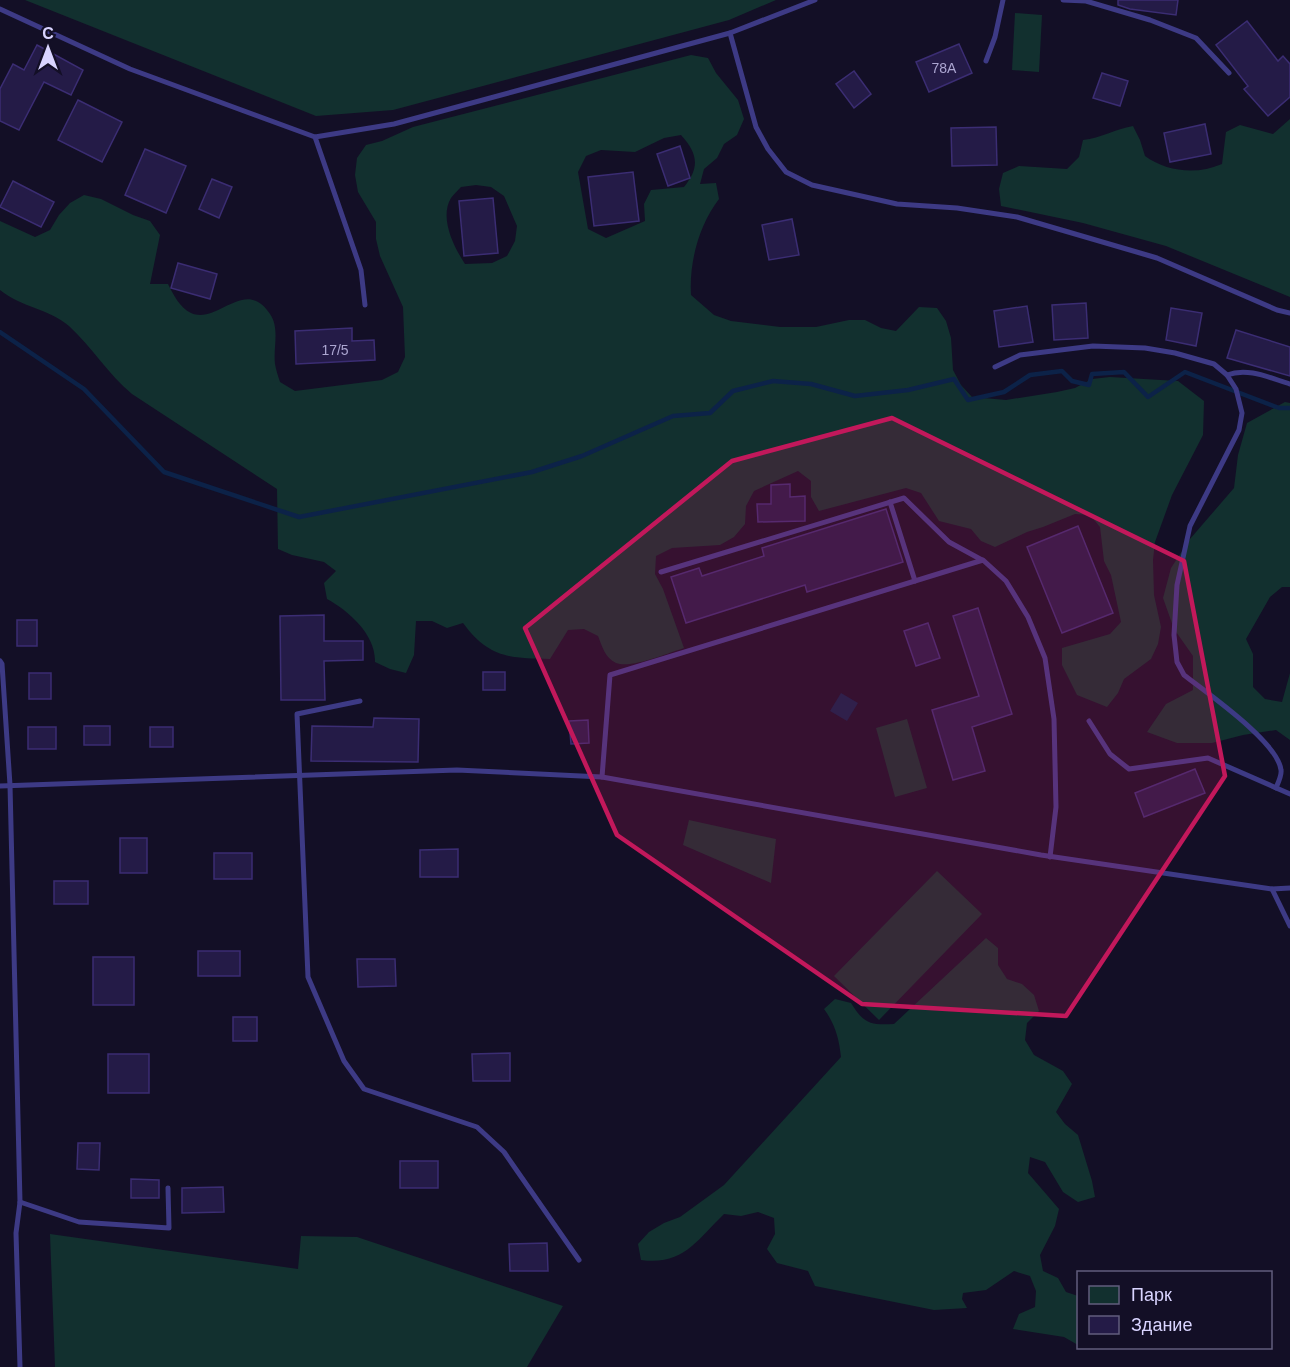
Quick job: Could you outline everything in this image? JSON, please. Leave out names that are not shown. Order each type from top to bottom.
[{"type":"lane","points":[[0,9],[130,69],[315,136],[394,124],[730,33],[815,0]]},
{"type":"lane","points":[[986,61],[995,37],[1003,0]]},
{"type":"lane","points":[[1063,0],[1086,1],[1150,20],[1196,38],[1229,73]]},
{"type":"lane","points":[[730,33],[756,127],[768,149],[786,172],[812,184],[897,204],[957,208],[1017,217],[1157,258],[1267,306],[1290,313]]},
{"type":"lane","points":[[315,136],[361,270],[365,305]]},
{"type":"lane","points":[[995,367],[1020,355],[1093,346],[1145,348],[1175,352],[1214,364],[1227,375],[1236,389],[1242,413],[1239,430],[1190,526],[1177,585],[1174,635],[1177,662],[1184,675],[1260,737],[1277,757],[1282,772],[1276,788]]},
{"type":"lane","points":[[1227,375],[1235,372],[1249,372],[1290,384]]},
{"type":"lane","points":[[660,572],[904,498],[949,542],[983,560],[1006,581],[1028,617],[1045,658],[1055,730],[1056,807],[1050,857]]},
{"type":"lane","points":[[890,502],[915,581]]},
{"type":"lane","points":[[603,777],[610,675],[983,560]]},
{"type":"lane","points":[[0,661],[10,785],[20,1202],[16,1233],[21,1367]]},
{"type":"lane","points":[[360,701],[297,714],[308,977],[344,1061],[364,1089],[477,1127],[504,1152],[579,1260]]},
{"type":"lane","points":[[1089,721],[1110,754],[1129,769],[1208,758],[1290,794]]},
{"type":"lane","points":[[0,786],[457,770],[603,777],[1050,857],[1272,890],[1290,888]]},
{"type":"lane","points":[[1272,890],[1290,926]]},
{"type":"lane","points":[[20,1202],[79,1222],[169,1228],[168,1188]]},
{"type":"highlighted area","points":[[892,418],[1184,561],[1225,776],[1066,1016],[862,1004],[617,835],[525,628],[732,461]]},
{"type":"green space","points":[[25,0],[776,0],[729,20],[393,110],[316,116]]},
{"type":"green space","points":[[1015,13],[1042,15],[1039,72],[1012,70]]},
{"type":"green space","points":[[691,55],[708,58],[716,73],[738,100],[744,119],[737,135],[724,144],[717,158],[704,169],[700,184],[716,183],[719,199],[706,220],[697,244],[692,270],[691,295],[714,315],[731,321],[780,327],[816,327],[849,320],[865,320],[881,328],[896,331],[919,307],[937,308],[946,321],[951,338],[953,370],[961,385],[972,397],[1006,400],[1057,392],[1075,388],[1092,379],[1110,377],[1178,381],[1204,401],[1203,435],[1172,495],[1155,542],[1154,595],[1161,627],[1158,644],[1151,659],[1124,679],[1118,693],[1107,707],[1077,695],[1062,665],[1062,648],[1110,634],[1121,622],[1111,575],[1104,561],[1100,527],[1090,515],[1075,514],[995,547],[981,541],[971,529],[939,521],[921,493],[906,488],[819,511],[811,497],[811,481],[798,471],[754,491],[746,506],[745,524],[734,537],[720,545],[672,548],[656,556],[655,574],[663,589],[684,648],[631,664],[616,663],[604,651],[598,636],[584,629],[568,630],[550,659],[523,658],[491,650],[463,623],[447,628],[432,621],[416,621],[414,655],[406,673],[375,662],[371,642],[360,625],[344,610],[327,599],[324,583],[336,571],[324,562],[292,555],[278,549],[277,489],[132,394],[77,334],[61,320],[8,296],[0,290],[0,221],[35,237],[50,230],[70,203],[84,195],[101,199],[150,221],[160,235],[150,284],[168,284],[177,300],[187,311],[201,315],[211,313],[241,300],[251,300],[261,304],[270,314],[275,325],[275,364],[280,382],[295,391],[382,380],[398,372],[405,357],[403,307],[380,256],[376,239],[376,222],[358,192],[355,175],[357,158],[366,145],[382,141],[413,127]],"holes":[[[681,135],[691,148],[695,161],[693,173],[684,187],[651,190],[644,204],[645,221],[606,238],[588,229],[578,172],[586,156],[601,150],[635,152],[664,138]],[[476,185],[491,187],[504,196],[517,226],[515,241],[507,256],[492,263],[465,264],[449,232],[448,206],[451,198],[461,187]]]},
{"type":"green space","points":[[1290,119],[1290,297],[1166,246],[1083,223],[1001,206],[999,189],[1003,173],[1019,166],[1067,169],[1079,157],[1083,140],[1133,126],[1145,156],[1163,166],[1192,171],[1203,170],[1222,164],[1226,132],[1240,125],[1273,134]]},
{"type":"green space","points":[[1285,402],[1290,403],[1290,587],[1282,587],[1270,597],[1246,639],[1253,654],[1253,687],[1265,699],[1282,702],[1290,673],[1290,740],[1276,730],[1212,743],[1177,743],[1147,732],[1166,704],[1193,690],[1193,656],[1174,629],[1163,598],[1171,568],[1190,539],[1234,488],[1238,455],[1247,423]]},
{"type":"green space","points":[[907,719],[927,788],[895,797],[876,728]]},
{"type":"green space","points":[[689,820],[776,839],[771,883],[683,845]]},
{"type":"green space","points":[[937,871],[982,914],[879,1020],[834,976]]},
{"type":"green space","points":[[986,938],[998,948],[998,965],[1007,979],[1022,984],[1034,995],[1039,1011],[1027,1023],[1025,1040],[1034,1055],[1063,1071],[1072,1084],[1056,1112],[1078,1135],[1095,1197],[1078,1202],[1063,1192],[1045,1162],[1030,1157],[1028,1173],[1059,1209],[1055,1226],[1040,1255],[1043,1271],[1058,1278],[1066,1292],[1077,1296],[1077,1344],[1064,1337],[1013,1329],[1019,1314],[1035,1307],[1036,1291],[1030,1276],[1014,1271],[986,1290],[963,1293],[962,1299],[967,1308],[934,1310],[815,1286],[808,1271],[777,1263],[767,1249],[775,1234],[774,1218],[758,1212],[741,1216],[724,1214],[697,1242],[679,1255],[656,1261],[641,1260],[638,1244],[649,1232],[680,1217],[724,1185],[841,1057],[836,1032],[824,1009],[835,999],[851,1003],[868,1022],[894,1024]]},
{"type":"green space","points":[[50,1234],[298,1269],[301,1236],[357,1237],[563,1306],[527,1367],[55,1367]]},
{"type":"water","points":[[841,693],[858,703],[847,721],[830,711]]},
{"type":"building","points":[[1118,0],[1178,0],[1176,15],[1130,9],[1118,5]]},
{"type":"building","points":[[1247,21],[1278,61],[1283,56],[1290,64],[1290,97],[1268,116],[1244,89],[1248,86],[1216,45]]},
{"type":"building","points":[[959,44],[972,73],[929,92],[916,62]]},
{"type":"building","points":[[37,45],[83,70],[71,95],[44,82],[19,130],[0,121],[0,89],[13,64],[24,70]]},
{"type":"building","points":[[854,71],[871,94],[854,108],[836,84]]},
{"type":"building","points":[[1102,73],[1128,81],[1120,106],[1093,98]]},
{"type":"building","points":[[78,100],[122,122],[102,162],[58,140]]},
{"type":"building","points":[[1205,124],[1211,154],[1170,162],[1164,133]]},
{"type":"building","points":[[996,127],[997,165],[952,166],[951,128]]},
{"type":"building","points":[[680,146],[690,178],[668,186],[657,154]]},
{"type":"building","points":[[145,149],[186,166],[166,213],[125,195]]},
{"type":"building","points":[[633,172],[639,221],[594,226],[588,177]]},
{"type":"building","points":[[212,179],[232,187],[219,218],[199,209]]},
{"type":"building","points":[[13,181],[54,202],[41,227],[0,207]]},
{"type":"building","points":[[493,198],[498,253],[464,256],[459,201]]},
{"type":"building","points":[[792,219],[799,255],[769,260],[762,225]]},
{"type":"building","points":[[178,263],[217,274],[210,299],[171,288]]},
{"type":"building","points":[[1086,303],[1088,338],[1054,340],[1052,305]]},
{"type":"building","points":[[1027,306],[1033,342],[999,347],[994,311]]},
{"type":"building","points":[[1171,308],[1202,313],[1196,346],[1166,340]]},
{"type":"building","points":[[352,328],[352,341],[374,340],[375,360],[296,364],[295,331]]},
{"type":"building","points":[[1236,330],[1290,347],[1290,376],[1227,358]]},
{"type":"building","points":[[790,484],[790,497],[805,496],[805,521],[758,522],[757,504],[771,504],[771,485]]},
{"type":"building","points":[[886,509],[903,562],[807,592],[805,585],[686,623],[671,577],[699,568],[702,576],[764,556],[762,548]]},
{"type":"building","points":[[1078,526],[1113,613],[1062,633],[1027,547]]},
{"type":"building","points":[[978,608],[1012,714],[972,727],[985,771],[953,780],[932,710],[979,696],[953,616]]},
{"type":"building","points":[[324,615],[324,641],[363,641],[363,660],[324,661],[325,700],[281,700],[280,616]]},
{"type":"building","points":[[17,620],[37,620],[37,646],[17,646]]},
{"type":"building","points":[[928,623],[940,658],[916,666],[904,631]]},
{"type":"building","points":[[483,672],[505,672],[505,690],[483,690]]},
{"type":"building","points":[[29,673],[51,673],[51,699],[29,699]]},
{"type":"building","points":[[374,718],[419,719],[418,762],[311,761],[312,726],[373,727]]},
{"type":"building","points":[[588,720],[589,743],[571,744],[569,721]]},
{"type":"building","points":[[84,726],[110,726],[110,745],[84,745]]},
{"type":"building","points":[[28,727],[56,727],[56,749],[28,749]]},
{"type":"building","points":[[150,727],[173,727],[173,747],[150,747]]},
{"type":"building","points":[[1195,769],[1205,793],[1144,817],[1135,793]]},
{"type":"building","points":[[120,838],[147,838],[147,873],[120,873]]},
{"type":"building","points":[[458,849],[458,877],[420,877],[420,850]]},
{"type":"building","points":[[214,853],[252,853],[252,879],[214,879]]},
{"type":"building","points":[[54,881],[88,881],[88,904],[54,904]]},
{"type":"building","points":[[198,951],[240,951],[240,976],[198,976]]},
{"type":"building","points":[[93,957],[134,957],[134,1005],[93,1005]]},
{"type":"building","points":[[357,959],[395,959],[396,986],[358,987]]},
{"type":"building","points":[[233,1017],[257,1017],[257,1041],[233,1041]]},
{"type":"building","points":[[510,1053],[510,1081],[473,1081],[472,1054]]},
{"type":"building","points":[[108,1054],[149,1054],[149,1093],[108,1093]]},
{"type":"building","points":[[78,1143],[100,1143],[99,1170],[77,1169]]},
{"type":"building","points":[[400,1161],[438,1161],[438,1188],[400,1188]]},
{"type":"building","points":[[131,1179],[159,1180],[159,1198],[131,1198]]},
{"type":"building","points":[[223,1187],[224,1212],[182,1213],[182,1188]]},
{"type":"building","points":[[547,1243],[548,1271],[510,1271],[509,1244]]},
{"type":"waterway","points":[[0,332],[84,389],[164,472],[299,517],[532,472],[582,456],[673,416],[710,413],[733,391],[773,381],[811,384],[855,396],[908,390],[954,379],[968,400],[1004,392],[1030,375],[1062,371],[1072,381],[1089,385],[1092,374],[1124,372],[1148,397],[1185,372],[1279,408],[1290,408]]}]
